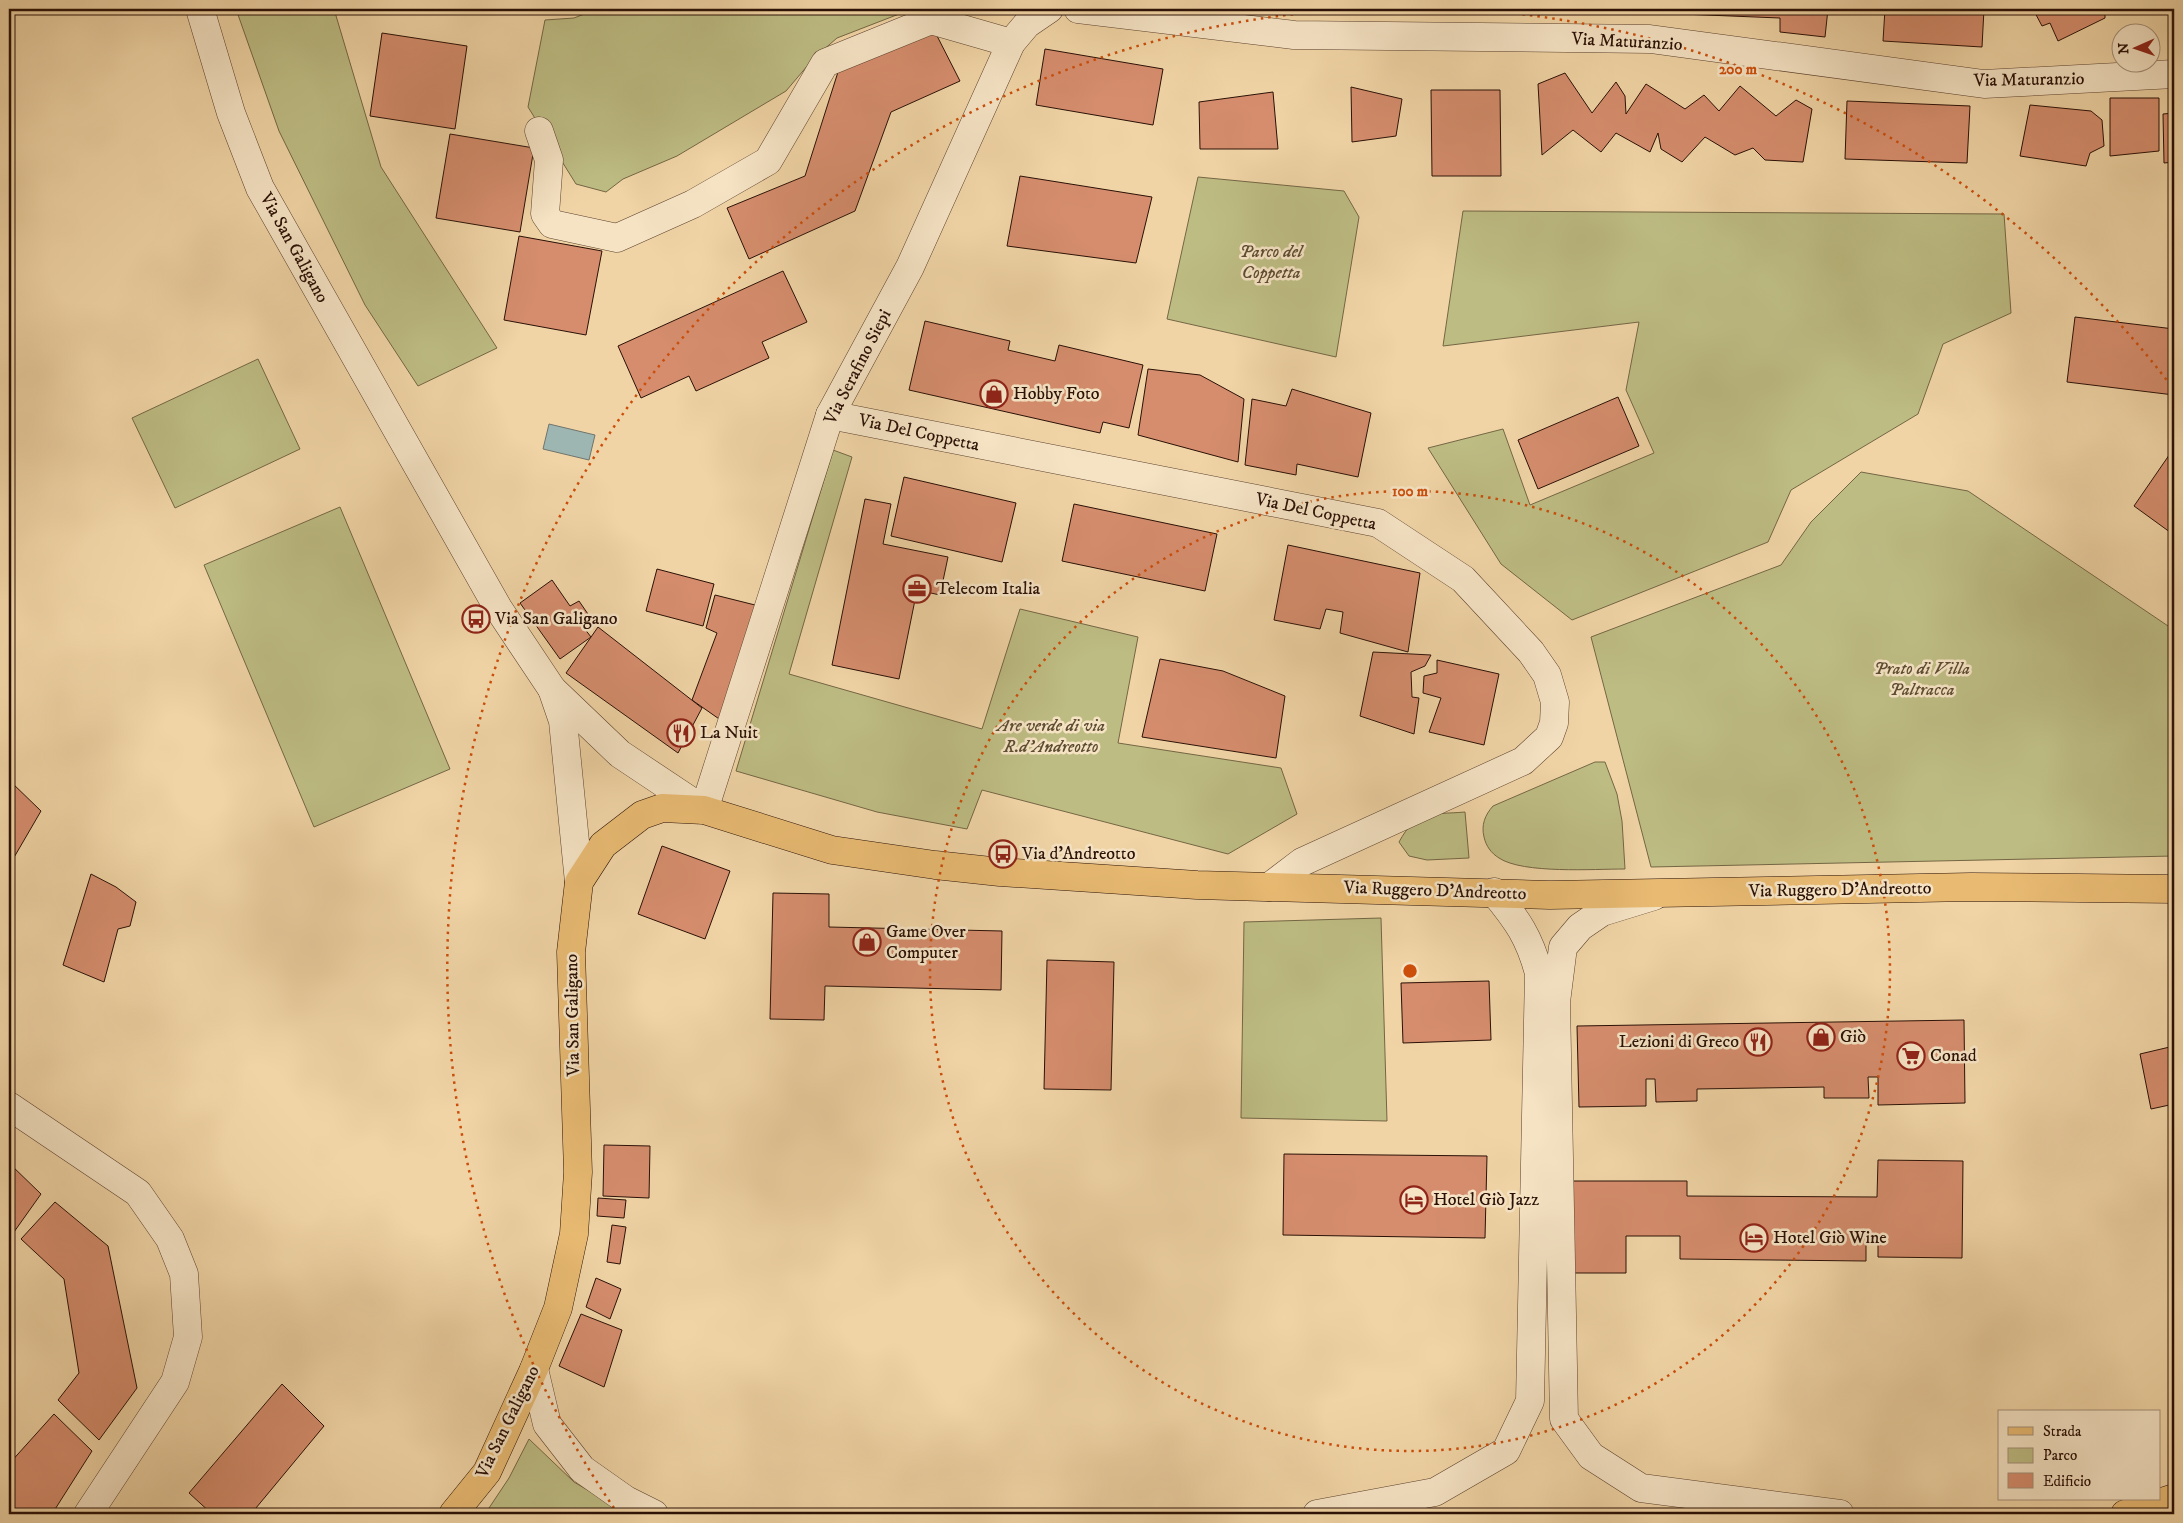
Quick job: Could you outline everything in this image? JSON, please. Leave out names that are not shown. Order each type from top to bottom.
[{"type":"main road","name":"Via Ruggero D'Andreotto","points":[[579,882],[603,845],[642,815],[662,808],[704,810],[832,850],[1000,872],[1177,884],[1550,895],[1971,888],[2174,889]]},
{"type":"main road","name":"Via San Galigano","points":[[453,1514],[487,1472],[534,1369],[558,1308],[574,1234],[578,1172],[571,952],[579,882]]},
{"type":"main road","points":[[2125,1514],[2174,1498]]},
{"type":"street","name":"Via San Galigano","points":[[200,9],[231,113],[260,188],[498,608],[552,689],[563,721],[579,882]]},
{"type":"street","name":"Via Serafino Siepi","points":[[704,810],[830,415],[910,268],[1011,43],[1027,24],[1049,9]]},
{"type":"street","name":"Via Maturanzio","points":[[1078,9],[1294,35],[1650,39],[1984,84],[2174,74]]},
{"type":"street","points":[[539,131],[549,160],[545,214],[552,224],[617,238],[693,204],[768,161],[825,63],[931,20],[1011,43]]},
{"type":"street","name":"Via Del Coppetta","points":[[830,415],[1378,523],[1463,579],[1531,652],[1547,675],[1555,702],[1554,723],[1548,737],[1523,761],[1302,862],[1269,887]]},
{"type":"street","name":"Via Ruggero D'Andreotto","points":[[552,689],[620,754],[704,810]]},
{"type":"street","points":[[1317,1514],[1435,1492],[1506,1451],[1530,1401],[1539,973],[1531,946],[1518,921],[1494,892]]},
{"type":"street","points":[[1662,893],[1602,912],[1580,927],[1563,947],[1556,1002],[1564,1419],[1591,1456],[1642,1488],[1840,1514]]},
{"type":"street","points":[[9,1106],[138,1193],[170,1239],[184,1274],[188,1337],[174,1382],[88,1514]]},
{"type":"street","points":[[534,1369],[547,1424],[582,1469],[626,1500],[654,1514]]},
{"type":"green space","points":[[236,9],[334,9],[381,167],[497,348],[418,386],[365,305],[279,131]]},
{"type":"green space","points":[[597,9],[912,9],[837,38],[814,58],[786,91],[677,156],[623,179],[606,192],[576,184],[528,107],[545,20],[574,18]]},
{"type":"green space","name":"Parco del Coppetta","points":[[1198,177],[1344,191],[1359,217],[1336,357],[1167,319]]},
{"type":"green space","points":[[1463,211],[2004,214],[2011,313],[1943,344],[1918,414],[1791,490],[1768,542],[1572,620],[1501,564],[1428,448],[1503,429],[1530,505],[1654,453],[1626,390],[1639,322],[1443,346]]},
{"type":"green space","points":[[258,359],[300,449],[175,508],[132,418]]},
{"type":"green space","name":"Are verde di via R.d'Andreotto","points":[[833,450],[852,457],[789,674],[982,729],[1020,609],[1138,637],[1118,743],[1281,768],[1297,814],[1228,854],[982,790],[967,829],[877,812],[736,771]]},
{"type":"green space","name":"Prato di Villa Paltracca","points":[[1861,472],[1968,491],[2174,630],[2174,856],[1651,867],[1591,637],[1781,565],[1811,522]]},
{"type":"green space","points":[[340,507],[450,769],[314,827],[204,565]]},
{"type":"green space","points":[[1595,762],[1605,762],[1617,794],[1622,821],[1625,869],[1541,869],[1510,863],[1491,852],[1483,833],[1483,824],[1493,806]]},
{"type":"green space","points":[[1465,812],[1469,858],[1427,860],[1409,856],[1399,842],[1412,824],[1419,819],[1434,814]]},
{"type":"green space","points":[[1381,918],[1387,1121],[1241,1118],[1244,922]]},
{"type":"green space","points":[[529,1439],[574,1482],[628,1514],[485,1514],[509,1478]]},
{"type":"water","points":[[549,424],[595,435],[589,460],[543,449]]},
{"type":"building","points":[[1657,9],[1828,9],[1825,37],[1780,32],[1780,18],[1657,13]]},
{"type":"building","points":[[1885,9],[1984,9],[1982,47],[1883,41]]},
{"type":"building","points":[[2033,9],[2105,9],[2105,18],[2058,41],[2050,23],[2042,26]]},
{"type":"building","points":[[2165,9],[2174,9],[2174,21]]},
{"type":"building","points":[[933,28],[960,81],[891,112],[855,211],[749,259],[727,208],[805,176],[838,72]]},
{"type":"building","points":[[382,33],[467,46],[455,129],[370,116]]},
{"type":"building","points":[[1045,49],[1163,69],[1153,125],[1036,105]]},
{"type":"building","points":[[1565,73],[1592,113],[1616,82],[1625,96],[1626,114],[1646,84],[1685,109],[1704,95],[1719,111],[1740,86],[1776,116],[1796,100],[1812,109],[1803,162],[1765,160],[1753,148],[1735,155],[1705,137],[1682,162],[1661,149],[1658,133],[1650,152],[1616,133],[1601,152],[1573,130],[1542,155],[1538,84]]},
{"type":"building","points":[[1351,87],[1402,99],[1396,136],[1352,142]]},
{"type":"building","points":[[1431,90],[1500,90],[1501,176],[1432,176]]},
{"type":"building","points":[[1273,92],[1278,149],[1200,149],[1199,102]]},
{"type":"building","points":[[2110,98],[2159,98],[2159,151],[2110,156]]},
{"type":"building","points":[[1847,101],[1970,106],[1967,163],[1845,159]]},
{"type":"building","points":[[2030,105],[2091,111],[2102,120],[2104,146],[2090,153],[2086,166],[2020,156]]},
{"type":"building","points":[[2174,113],[2174,162],[2164,163],[2163,114]]},
{"type":"building","points":[[450,134],[534,148],[520,232],[436,218]]},
{"type":"building","points":[[1020,176],[1152,197],[1136,263],[1007,246]]},
{"type":"building","points":[[519,236],[602,251],[586,335],[504,320]]},
{"type":"building","points":[[783,271],[807,322],[762,342],[769,358],[696,391],[689,376],[641,398],[618,346]]},
{"type":"building","points":[[2075,317],[2174,329],[2174,395],[2067,382]]},
{"type":"building","points":[[925,321],[1010,341],[1008,350],[1055,361],[1059,345],[1143,365],[1129,428],[1103,422],[1100,433],[909,390]]},
{"type":"building","points":[[1148,369],[1200,375],[1244,399],[1238,462],[1138,435]]},
{"type":"building","points":[[1292,389],[1371,413],[1358,477],[1297,464],[1296,475],[1245,465],[1252,399],[1286,406]]},
{"type":"building","points":[[1618,397],[1639,446],[1538,489],[1518,440]]},
{"type":"building","points":[[2174,448],[2174,535],[2134,506]]},
{"type":"building","points":[[904,477],[1016,503],[1002,562],[891,536]]},
{"type":"building","points":[[865,499],[891,504],[883,544],[948,557],[940,595],[917,590],[899,679],[832,665]]},
{"type":"building","points":[[1074,504],[1217,534],[1205,591],[1062,561]]},
{"type":"building","points":[[1288,545],[1420,573],[1408,652],[1340,633],[1343,612],[1326,609],[1320,629],[1274,620]]},
{"type":"building","points":[[657,569],[714,584],[703,626],[646,611]]},
{"type":"building","points":[[552,580],[570,606],[579,601],[590,617],[581,624],[591,637],[560,659],[520,603]]},
{"type":"building","points":[[715,595],[759,606],[722,721],[692,700],[717,633],[706,628]]},
{"type":"building","points":[[598,627],[702,708],[678,753],[566,673]]},
{"type":"building","points":[[1373,652],[1431,655],[1425,666],[1411,672],[1412,697],[1419,698],[1414,734],[1360,716]]},
{"type":"building","points":[[1160,659],[1223,671],[1285,696],[1276,758],[1142,737]]},
{"type":"building","points":[[1437,660],[1499,674],[1484,745],[1429,732],[1441,698],[1423,693],[1424,676],[1437,673]]},
{"type":"building","points":[[9,780],[41,811],[9,866]]},
{"type":"building","points":[[662,846],[730,871],[705,939],[638,914]]},
{"type":"building","points":[[91,874],[116,887],[136,902],[130,926],[118,929],[104,982],[63,965]]},
{"type":"building","points":[[773,893],[829,894],[829,927],[1002,931],[1001,990],[825,986],[824,1020],[770,1019]]},
{"type":"building","points":[[1047,960],[1114,962],[1111,1090],[1044,1089]]},
{"type":"building","points":[[1489,981],[1491,1040],[1403,1043],[1401,983]]},
{"type":"building","points":[[1964,1020],[1965,1103],[1878,1105],[1878,1077],[1868,1077],[1869,1098],[1824,1098],[1824,1087],[1697,1089],[1697,1101],[1656,1102],[1655,1079],[1646,1079],[1646,1106],[1579,1107],[1577,1026]]},
{"type":"building","points":[[2174,1046],[2174,1104],[2151,1109],[2140,1054]]},
{"type":"building","points":[[604,1145],[650,1146],[649,1198],[603,1196]]},
{"type":"building","points":[[1284,1154],[1487,1156],[1485,1238],[1283,1235]]},
{"type":"building","points":[[1878,1160],[1963,1161],[1962,1258],[1878,1257],[1878,1242],[1866,1242],[1866,1261],[1680,1259],[1680,1236],[1626,1236],[1626,1273],[1562,1273],[1563,1181],[1687,1181],[1687,1196],[1877,1197]]},
{"type":"building","points":[[9,1163],[41,1194],[9,1239]]},
{"type":"building","points":[[598,1198],[626,1200],[624,1218],[597,1216]]},
{"type":"building","points":[[55,1202],[108,1246],[137,1388],[99,1440],[58,1400],[79,1373],[64,1279],[21,1239]]},
{"type":"building","points":[[612,1225],[626,1227],[620,1264],[607,1262]]},
{"type":"building","points":[[596,1278],[621,1289],[610,1319],[586,1307]]},
{"type":"building","points":[[581,1314],[622,1330],[604,1387],[559,1366]]},
{"type":"building","points":[[282,1384],[324,1426],[251,1514],[212,1514],[189,1493]]},
{"type":"building","points":[[54,1414],[92,1451],[52,1514],[9,1514],[9,1464]]},
{"type":"place","name":"Hobby Foto","points":[[994,394]]},
{"type":"place","name":"Telecom Italia","points":[[917,589]]},
{"type":"place","name":"Via San Galigano","points":[[476,619]]},
{"type":"place","name":"La Nuit","points":[[681,733]]},
{"type":"place","name":"Via d'Andreotto","points":[[1003,854]]},
{"type":"place","name":"Game Over Computer","points":[[867,942]]},
{"type":"place","name":"Giò","points":[[1821,1037]]},
{"type":"place","name":"Lezioni di Greco","points":[[1758,1042]]},
{"type":"place","name":"Conad","points":[[1911,1056]]},
{"type":"place","name":"Hotel Giò Jazz","points":[[1414,1200]]},
{"type":"place","name":"Hotel Giò Wine","points":[[1754,1238]]}]
